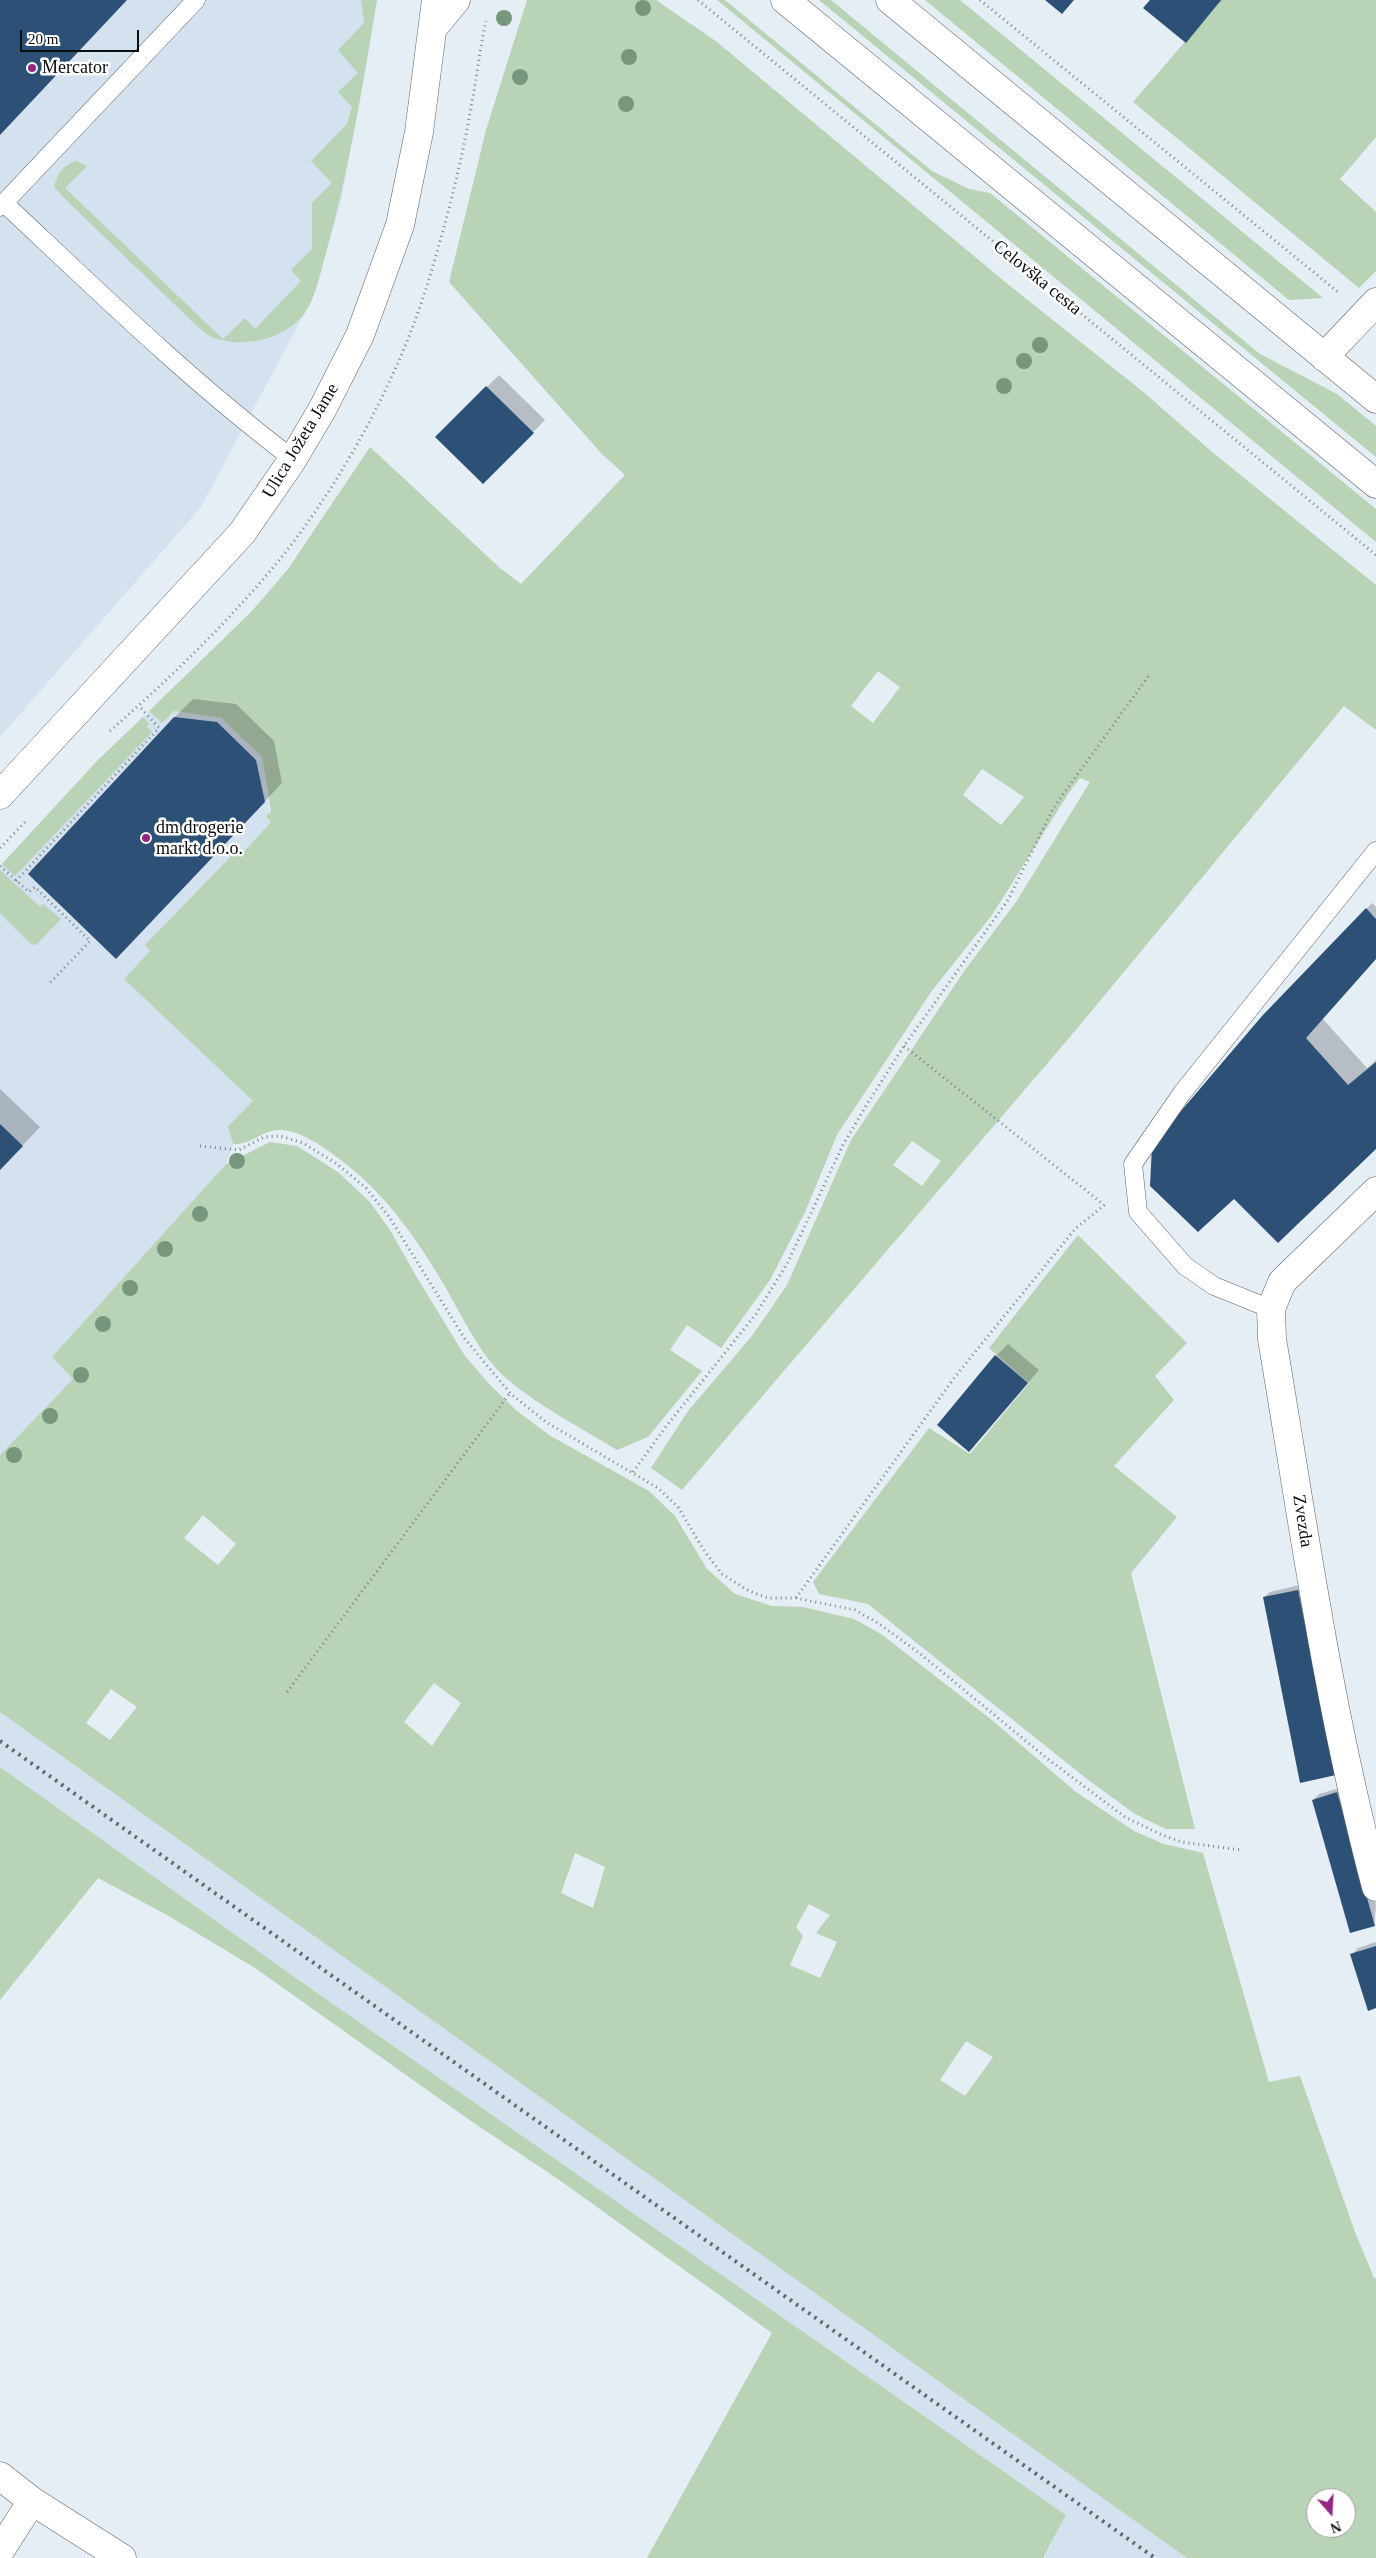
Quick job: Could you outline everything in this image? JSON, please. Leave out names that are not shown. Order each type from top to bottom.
[{"type":"street","name":"Ulica Jožeta Jame","points":[[0,795],[242,533],[293,458],[323,408],[360,335],[400,225],[419,132],[436,0]]},
{"type":"street","points":[[433,28],[456,0]]},
{"type":"street","points":[[785,0],[1376,484]]},
{"type":"street","points":[[890,0],[1376,399]]},
{"type":"street","points":[[1324,357],[1376,302]]},
{"type":"street","name":"Zvezda","points":[[1376,1192],[1282,1282],[1271,1309],[1272,1339],[1312,1579],[1354,1806],[1376,1887]]},
{"type":"street","points":[[0,2476],[32,2501],[122,2558]]},
{"type":"street","points":[[0,2551],[32,2501]]},
{"type":"lane","points":[[196,0],[2,205],[188,375],[293,458]]},
{"type":"lane","points":[[1271,1309],[1214,1286],[1185,1266],[1138,1212],[1133,1164],[1182,1093],[1376,851]]},
{"type":"path","name":"Celovška cesta","points":[[698,0],[1376,555]]},
{"type":"path","points":[[980,0],[1342,296]]},
{"type":"path","points":[[633,1472],[668,1424],[756,1314],[787,1264],[843,1145],[904,1046],[1008,900],[1054,807],[1150,674]]},
{"type":"path","points":[[16,881],[160,728],[139,706]]},
{"type":"path","points":[[0,866],[29,892],[35,887],[90,941],[48,985]]},
{"type":"path","points":[[904,1046],[1103,1204]]},
{"type":"path","points":[[200,1146],[238,1150],[264,1137],[280,1136],[303,1143],[337,1164],[366,1188],[390,1218],[465,1338],[510,1393],[546,1422],[658,1488],[678,1506],[705,1552],[722,1574],[749,1591],[768,1598],[796,1598],[855,1610],[878,1623],[918,1652],[1049,1760],[1125,1816],[1162,1835],[1182,1842],[1241,1850]]},
{"type":"path","points":[[796,1598],[954,1378],[1076,1229],[1103,1204],[1136,1191]]},
{"type":"path","points":[[287,1692],[510,1393]]},
{"type":"shaded area","points":[[0,0],[377,0],[341,201],[314,293],[304,314],[201,507],[0,737]]},
{"type":"shaded area","points":[[149,711],[162,723],[174,711],[221,718],[262,757],[271,822],[240,856],[235,852],[145,945],[151,951],[124,979],[253,1101],[228,1126],[233,1144],[226,1164],[52,1357],[73,1379],[0,1455],[0,866],[97,761]]},
{"type":"shaded area","points":[[0,1712],[1187,2558],[1044,2558],[1066,2515],[310,1988],[0,1767]]},
{"type":"green space","points":[[361,0],[377,0],[349,159],[320,277],[312,301],[296,323],[274,336],[250,342],[225,341],[212,337],[198,327],[62,196],[54,186],[62,170],[71,163],[76,161],[87,166],[65,188],[223,339],[245,318],[255,329],[301,281],[291,270],[312,249],[312,203],[332,183],[311,161],[347,124],[352,107],[338,92],[358,73],[338,50],[364,23]]},
{"type":"green space","points":[[527,0],[656,0],[717,42],[1010,286],[1141,390],[1211,451],[1376,585],[1376,730],[1344,706],[1075,1031],[682,1490],[651,1468],[688,1411],[752,1336],[787,1285],[851,1140],[965,970],[1016,902],[1090,782],[1080,778],[1070,791],[992,915],[931,992],[837,1135],[805,1212],[770,1280],[721,1348],[687,1325],[670,1350],[702,1371],[648,1437],[617,1450],[545,1407],[506,1378],[487,1357],[421,1247],[396,1214],[369,1184],[331,1153],[304,1137],[283,1130],[276,1130],[240,1144],[233,1144],[228,1126],[253,1101],[124,979],[150,951],[145,945],[235,852],[240,856],[271,822],[266,816],[271,812],[262,757],[221,718],[174,711],[162,723],[149,711],[252,611],[288,569],[370,447],[500,568],[521,584],[625,475],[601,453],[449,282],[486,130]],"holes":[[[878,671],[900,687],[873,723],[851,706]],[[982,769],[1024,797],[1001,825],[963,795]],[[912,1141],[941,1161],[922,1186],[893,1165]]]},
{"type":"green space","points":[[717,0],[725,0],[932,171],[969,189],[990,193],[1376,509],[1376,542]]},
{"type":"green space","points":[[819,0],[831,0],[1260,354],[1337,394],[1376,426],[1376,457]]},
{"type":"green space","points":[[925,0],[960,0],[1323,298],[1289,300]]},
{"type":"green space","points":[[1221,0],[1376,0],[1376,137],[1340,179],[1376,212],[1376,271],[1359,288],[1133,102]]},
{"type":"green space","points":[[143,717],[149,723],[147,727],[152,732],[15,876],[2,864],[97,761]]},
{"type":"green space","points":[[0,870],[40,907],[43,904],[61,919],[36,945],[31,944],[0,913]]},
{"type":"green space","points":[[270,1142],[297,1146],[338,1172],[370,1202],[390,1230],[465,1356],[491,1386],[517,1411],[549,1435],[649,1491],[675,1516],[707,1569],[735,1594],[772,1606],[803,1607],[854,1619],[881,1634],[993,1721],[1076,1792],[1134,1831],[1164,1844],[1203,1853],[1269,2082],[1300,2076],[1355,2232],[1374,2278],[1376,2278],[1376,2558],[1187,2558],[0,1712],[0,1455],[73,1379],[52,1357],[226,1164]],"holes":[[[203,1515],[236,1544],[218,1565],[184,1538]],[[434,1683],[461,1703],[432,1746],[404,1722]],[[111,1689],[137,1707],[110,1740],[86,1723]],[[575,1853],[605,1867],[593,1908],[561,1893]],[[809,1904],[830,1915],[816,1933],[837,1942],[820,1978],[790,1965],[803,1936],[796,1927]],[[966,2041],[993,2057],[965,2096],[940,2080]]]},
{"type":"green space","points":[[1078,1235],[1187,1343],[1155,1376],[1174,1400],[1114,1466],[1177,1517],[1131,1573],[1195,1829],[1166,1829],[1135,1814],[1087,1779],[868,1604],[819,1594],[813,1582],[929,1428],[970,1454],[1029,1383],[989,1348]]},
{"type":"green space","points":[[0,1767],[310,1988],[1066,2515],[1043,2558],[647,2558],[772,2333],[558,2179],[471,2121],[255,1968],[167,1915],[98,1878],[0,2000]]},
{"type":"building","name":"Mercator","points":[[0,0],[127,0],[0,135]]},
{"type":"building","points":[[1045,0],[1074,0],[1062,14]]},
{"type":"building","points":[[1150,0],[1221,0],[1186,43],[1143,8]]},
{"type":"building","points":[[486,386],[534,433],[483,484],[435,437]]},
{"type":"building","name":"dm drogerie markt d.o.o.","points":[[174,717],[217,722],[256,760],[265,802],[116,959],[28,874]]},
{"type":"building","points":[[1366,908],[1376,919],[1376,959],[1306,1038],[1348,1085],[1376,1062],[1376,1149],[1278,1243],[1234,1199],[1198,1232],[1150,1186],[1152,1145],[1262,1016]]},
{"type":"building","points":[[0,1124],[23,1146],[0,1170]]},
{"type":"building","points":[[995,1355],[1028,1383],[969,1452],[937,1425]]},
{"type":"building","points":[[1298,1590],[1336,1775],[1300,1783],[1263,1597]]},
{"type":"building","points":[[1337,1792],[1375,1926],[1350,1933],[1312,1800]]},
{"type":"building","points":[[1376,1946],[1376,2008],[1368,2011],[1350,1954]]},
{"type":"railway","points":[[0,1741],[1155,2558]]},
{"type":"place","name":"Mercator","points":[[32,68]]},
{"type":"place","name":"dm drogerie markt d.o.o.","points":[[146,838]]}]
